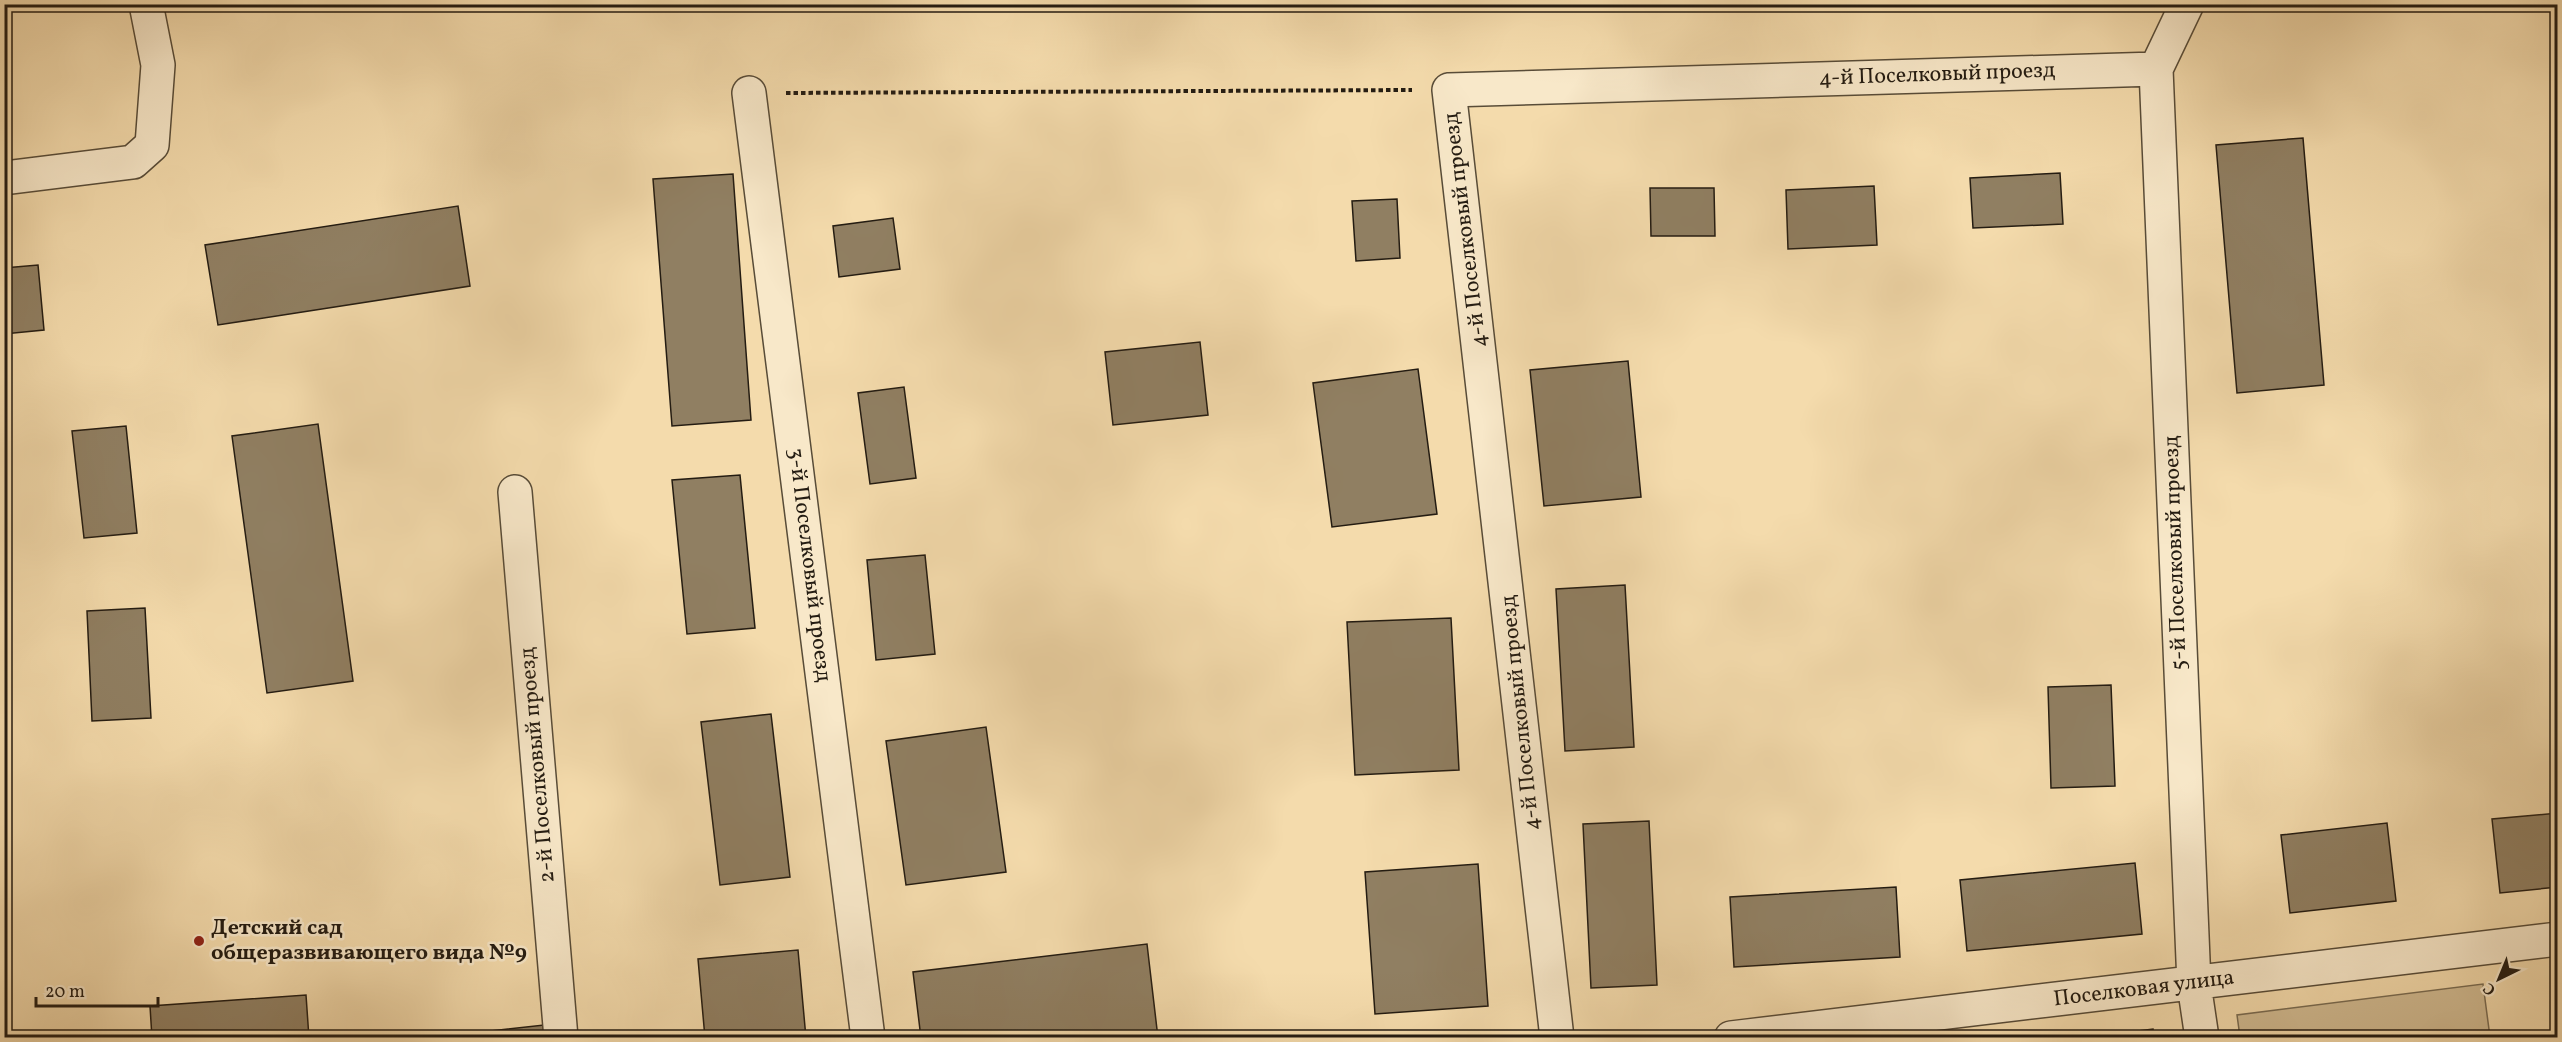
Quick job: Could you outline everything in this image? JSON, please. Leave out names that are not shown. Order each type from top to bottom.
[{"type":"street","points":[[4,178],[133,162],[152,145],[158,64],[146,4]]},
{"type":"street","points":[[2156,69],[2187,4]]},
{"type":"street","name":"4-й Поселковый проезд","points":[[1557,1038],[1449,90],[2156,69]]},
{"type":"street","name":"5-й Поселковый проезд","points":[[2156,69],[2194,984],[2202,1038]]},
{"type":"street","name":"3-й Поселковый проезд","points":[[749,93],[868,1038]]},
{"type":"street","name":"2-й Поселковый проезд","points":[[515,492],[561,1038]]},
{"type":"street","name":"Поселковая улица","points":[[1731,1038],[2558,939]]},
{"type":"path","points":[[749,93],[1449,90]]},
{"type":"shaded area","points":[[2483,984],[2490,1037],[2240,1037],[2237,1015]]},
{"type":"building","points":[[2303,138],[2324,385],[2237,393],[2216,145]]},
{"type":"building","points":[[2060,173],[2063,224],[1973,228],[1970,178]]},
{"type":"building","points":[[733,174],[751,420],[672,426],[653,179]]},
{"type":"building","points":[[1874,186],[1877,245],[1788,249],[1786,190]]},
{"type":"building","points":[[1650,188],[1714,188],[1715,236],[1651,236]]},
{"type":"building","points":[[1397,199],[1400,258],[1356,261],[1352,201]]},
{"type":"building","points":[[458,206],[470,286],[218,325],[205,245]]},
{"type":"building","points":[[893,218],[900,269],[839,277],[833,226]]},
{"type":"building","points":[[38,265],[44,330],[4,334],[4,268]]},
{"type":"building","points":[[1200,342],[1208,415],[1113,425],[1105,352]]},
{"type":"building","points":[[1628,361],[1641,497],[1544,506],[1530,370]]},
{"type":"building","points":[[1418,369],[1437,514],[1332,527],[1313,383]]},
{"type":"building","points":[[904,387],[916,478],[870,484],[858,393]]},
{"type":"building","points":[[318,424],[353,681],[267,693],[232,436]]},
{"type":"building","points":[[126,426],[137,533],[84,538],[72,431]]},
{"type":"building","points":[[740,475],[755,628],[687,634],[672,480]]},
{"type":"building","points":[[925,555],[935,654],[876,660],[867,560]]},
{"type":"building","points":[[1625,585],[1634,747],[1565,751],[1556,589]]},
{"type":"building","points":[[145,608],[151,718],[92,721],[87,611]]},
{"type":"building","points":[[1451,618],[1459,770],[1355,775],[1347,622]]},
{"type":"building","points":[[2111,685],[2115,786],[2051,788],[2048,687]]},
{"type":"building","points":[[771,714],[790,877],[720,885],[701,722]]},
{"type":"building","points":[[986,727],[1006,872],[906,885],[886,741]]},
{"type":"building","points":[[2558,813],[2558,887],[2500,893],[2492,819]]},
{"type":"building","points":[[1649,821],[1657,985],[1591,988],[1583,824]]},
{"type":"building","points":[[2387,823],[2396,901],[2290,913],[2281,835]]},
{"type":"building","points":[[2135,863],[2142,934],[1967,951],[1960,880]]},
{"type":"building","points":[[1478,864],[1488,1006],[1375,1014],[1365,872]]},
{"type":"building","points":[[1896,887],[1900,957],[1734,967],[1730,897]]},
{"type":"building","points":[[1147,944],[1158,1038],[921,1038],[913,972]]},
{"type":"building","points":[[798,950],[806,1038],[705,1038],[698,959]]},
{"type":"building","points":[[306,995],[309,1038],[152,1038],[150,1006]]},
{"type":"building","points":[[553,1024],[554,1038],[429,1038]]},
{"type":"building","points":[[2153,1029],[2154,1038],[2082,1038]]},
{"type":"place","name":"Детский сад общеразвивающего вида №9","points":[[199,941]]}]
